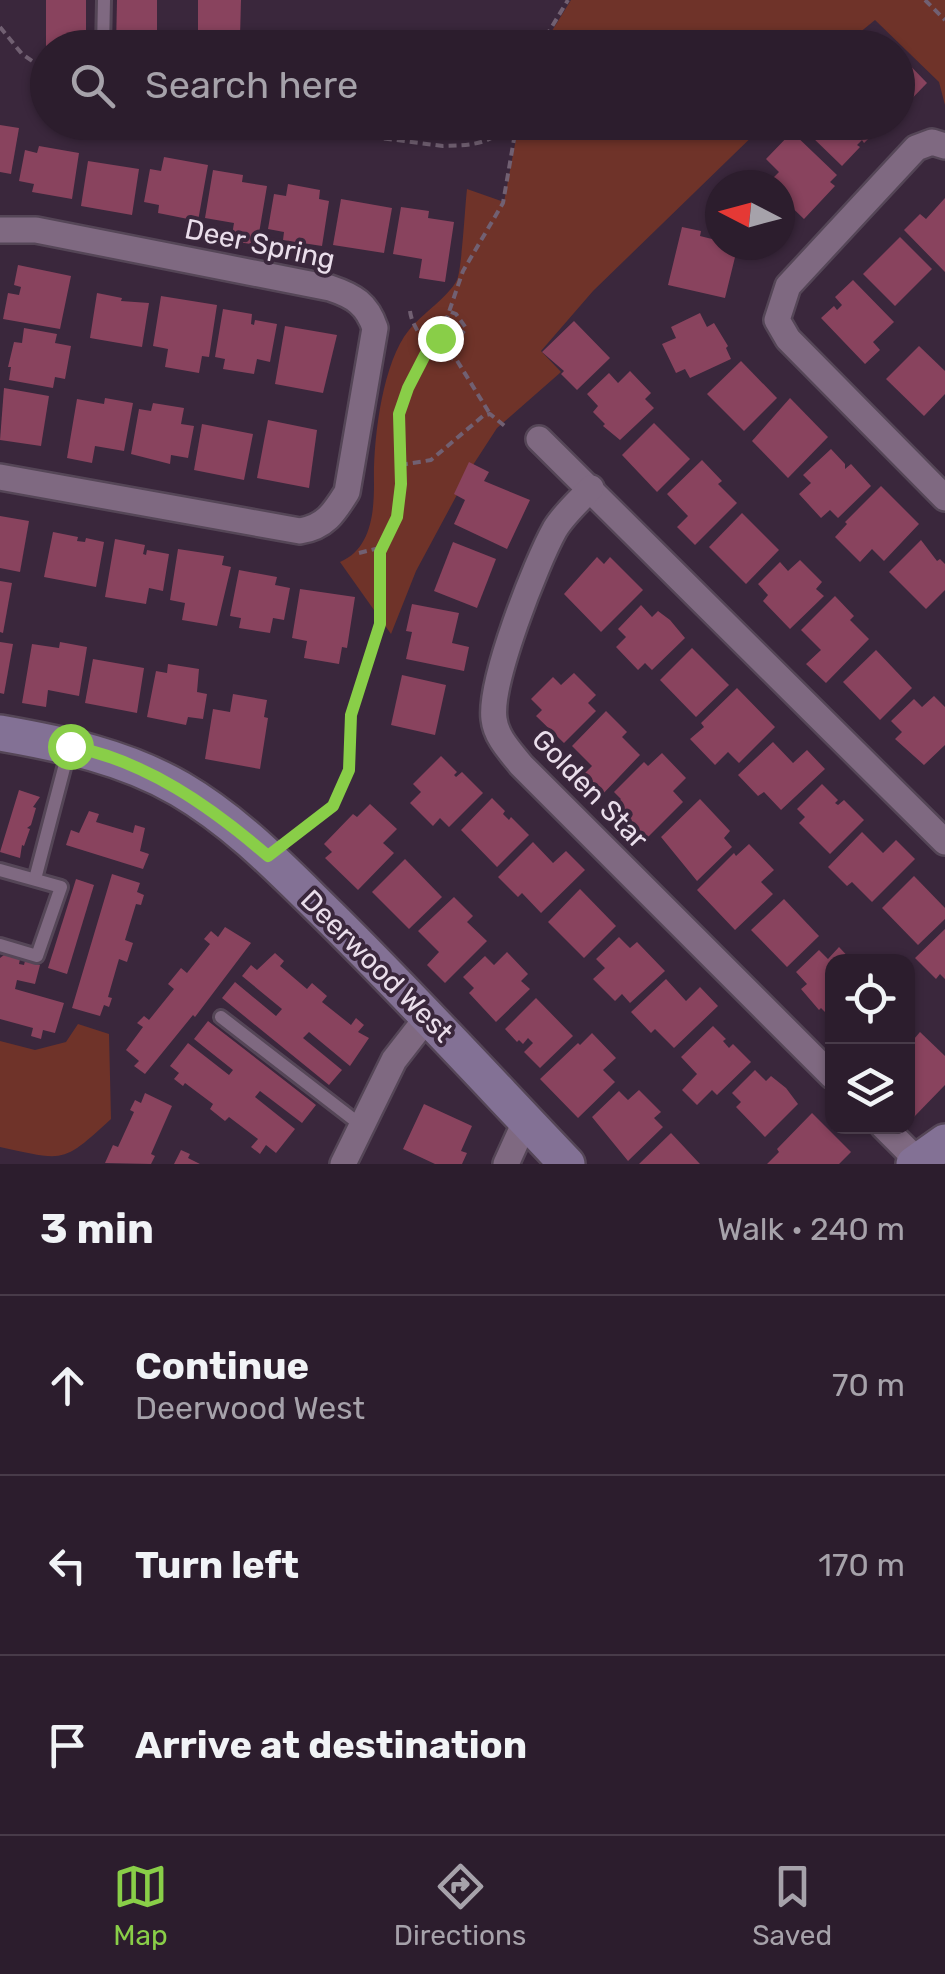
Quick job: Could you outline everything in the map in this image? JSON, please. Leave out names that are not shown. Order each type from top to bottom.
[{"type":"street","points":[[945,146],[932,142],[916,148],[788,286],[777,320],[788,339],[945,498]]},
{"type":"street","name":"Deer Spring","points":[[0,230],[36,230],[330,288],[352,295],[369,310],[376,328],[347,492],[333,516],[315,529],[286,529],[0,477]]},
{"type":"street","points":[[539,439],[945,842]]},
{"type":"street","name":"Golden Star","points":[[590,488],[557,525],[534,571],[495,690],[494,720],[502,740],[521,765],[825,1069]]},
{"type":"street","name":"Deerwood West","points":[[0,732],[70,746],[129,764],[180,789],[226,819],[430,1015],[567,1164]]},
{"type":"street","points":[[343,1164],[394,1060],[430,1015]]},
{"type":"street","points":[[506,1164],[525,1122]]},
{"type":"street","points":[[894,1134],[926,1156]]},
{"type":"lane","points":[[104,0],[104,30]]},
{"type":"lane","points":[[35,880],[70,746]]},
{"type":"lane","points":[[0,870],[61,888],[37,956],[0,945]]},
{"type":"lane","points":[[221,1016],[362,1126]]},
{"type":"path","points":[[550,30],[568,0]]},
{"type":"path","points":[[924,0],[945,20]]},
{"type":"path","points":[[0,27],[30,60]]},
{"type":"path","points":[[395,140],[442,146],[490,140]]},
{"type":"path","points":[[268,856],[333,806],[349,770],[351,715],[380,624],[380,552],[397,517],[399,414],[426,353],[440,338],[464,272],[503,203],[512,140]]},
{"type":"path","points":[[410,311],[414,330],[426,353]]},
{"type":"path","points":[[449,311],[466,328],[451,349]]},
{"type":"path","points":[[422,339],[440,338],[451,349],[490,414],[506,427]]},
{"type":"path","points":[[426,353],[454,358]]},
{"type":"path","points":[[400,465],[431,460],[467,426],[490,414]]},
{"type":"path","points":[[360,553],[383,547]]},
{"type":"shaded area","points":[[571,0],[945,0],[945,105],[939,82],[915,59],[915,30],[885,30],[875,20],[863,30],[552,30]]},
{"type":"shaded area","points":[[516,140],[748,140],[718,170],[705,170],[705,182],[593,291],[541,351],[561,372],[497,428],[416,571],[391,634],[340,562],[358,548],[369,529],[378,425],[392,362],[409,330],[457,280],[467,189],[504,202]]},
{"type":"shaded area","points":[[78,1024],[109,1034],[111,1119],[62,1155],[38,1155],[0,1147],[0,1041],[35,1050],[66,1042]]},
{"type":"building","points":[[46,0],[86,0],[86,30],[46,30]]},
{"type":"building","points":[[117,0],[157,0],[157,30],[116,30]]},
{"type":"building","points":[[198,0],[241,0],[240,30],[198,30]]},
{"type":"building","points":[[915,71],[927,83],[915,95]]},
{"type":"building","points":[[0,125],[19,128],[11,174],[0,172]]},
{"type":"building","points":[[784,140],[800,140],[837,175],[830,182],[835,186],[804,219],[795,210],[795,170],[777,170],[766,159]]},
{"type":"building","points":[[815,140],[862,140],[842,166]]},
{"type":"building","points":[[39,146],[79,153],[72,199],[32,192],[34,184],[19,181],[25,150],[37,153]]},
{"type":"building","points":[[164,157],[208,165],[198,221],[158,213],[159,205],[144,202],[150,169],[161,171]]},
{"type":"building","points":[[88,161],[139,169],[132,215],[81,206]]},
{"type":"building","points":[[213,170],[243,175],[242,182],[267,186],[257,245],[231,241],[234,223],[205,218]]},
{"type":"building","points":[[288,184],[320,190],[319,199],[329,201],[322,246],[283,240],[284,232],[268,229],[274,194],[286,196]]},
{"type":"building","points":[[945,198],[945,272],[904,230],[920,214],[926,219]]},
{"type":"building","points":[[341,199],[392,208],[384,253],[333,245]]},
{"type":"building","points":[[401,207],[429,211],[428,218],[454,222],[445,282],[419,278],[422,259],[393,254]]},
{"type":"building","points":[[682,227],[701,231],[700,236],[705,237],[705,260],[734,260],[725,298],[668,285]]},
{"type":"building","points":[[900,237],[932,269],[895,306],[863,274]]},
{"type":"building","points":[[18,265],[71,276],[60,329],[3,319],[8,293],[19,295],[21,287],[14,285]]},
{"type":"building","points":[[853,280],[894,322],[873,342],[880,350],[865,364],[821,318],[834,306],[837,310],[842,305],[835,297]]},
{"type":"building","points":[[97,293],[122,298],[121,301],[149,303],[142,347],[90,338]]},
{"type":"building","points":[[161,296],[217,305],[209,357],[202,356],[199,373],[165,367],[168,349],[153,346]]},
{"type":"building","points":[[223,309],[252,314],[254,325],[255,320],[277,324],[270,362],[257,359],[254,374],[223,369],[225,359],[215,357]]},
{"type":"building","points":[[700,313],[707,327],[714,323],[731,359],[690,378],[685,369],[676,373],[662,344],[676,338],[671,327]]},
{"type":"building","points":[[574,321],[610,358],[577,390],[561,374],[564,371],[542,352]]},
{"type":"building","points":[[285,326],[337,335],[323,393],[275,384]]},
{"type":"building","points":[[24,328],[57,334],[55,343],[71,346],[65,379],[55,377],[53,388],[9,380],[14,342],[22,343]]},
{"type":"building","points":[[919,346],[945,371],[945,394],[924,416],[886,379]]},
{"type":"building","points":[[741,361],[777,398],[744,431],[707,394]]},
{"type":"building","points":[[630,371],[651,393],[645,399],[654,408],[620,440],[603,426],[593,412],[598,406],[587,394],[609,373],[618,383]]},
{"type":"building","points":[[4,388],[49,396],[41,446],[0,440]]},
{"type":"building","points":[[105,398],[133,403],[124,451],[95,446],[92,463],[67,458],[77,399],[104,404]]},
{"type":"building","points":[[790,398],[828,437],[788,478],[752,441]]},
{"type":"building","points":[[153,403],[184,408],[181,424],[194,426],[188,458],[171,455],[170,464],[131,454],[139,409],[151,411]]},
{"type":"building","points":[[268,420],[317,430],[309,488],[257,478]]},
{"type":"building","points":[[654,423],[690,459],[657,492],[622,455]]},
{"type":"building","points":[[202,424],[253,434],[244,480],[194,470]]},
{"type":"building","points":[[831,449],[845,469],[851,464],[871,486],[838,518],[830,510],[821,518],[799,494],[811,483],[803,475]]},
{"type":"building","points":[[702,460],[737,503],[695,545],[677,527],[688,516],[667,494]]},
{"type":"building","points":[[469,462],[489,472],[484,481],[530,500],[507,549],[454,524],[465,500],[454,494]]},
{"type":"building","points":[[881,486],[919,524],[884,561],[872,549],[860,562],[835,537]]},
{"type":"building","points":[[742,513],[779,550],[746,584],[709,547]]},
{"type":"building","points":[[0,516],[29,521],[20,572],[0,568]]},
{"type":"building","points":[[53,532],[78,537],[77,541],[85,542],[86,538],[104,542],[96,587],[44,577]]},
{"type":"building","points":[[115,539],[145,545],[146,555],[147,550],[169,554],[163,591],[149,588],[146,604],[105,597]]},
{"type":"building","points":[[921,540],[937,561],[945,564],[945,590],[926,609],[889,572]]},
{"type":"building","points":[[453,542],[496,559],[477,608],[434,591]]},
{"type":"building","points":[[178,549],[224,556],[222,565],[231,567],[217,626],[182,620],[185,603],[170,600]]},
{"type":"building","points":[[597,557],[604,564],[610,557],[643,590],[601,632],[564,594]]},
{"type":"building","points":[[800,560],[822,582],[816,589],[824,596],[790,629],[763,601],[768,595],[758,584],[780,562],[788,571]]},
{"type":"building","points":[[239,570],[277,577],[275,585],[290,588],[284,620],[273,618],[270,633],[239,628],[241,618],[230,616]]},
{"type":"building","points":[[0,581],[12,583],[3,633],[0,632]]},
{"type":"building","points":[[300,589],[355,597],[347,648],[342,647],[339,664],[304,658],[307,641],[292,638]]},
{"type":"building","points":[[835,596],[854,616],[850,620],[869,639],[826,683],[806,664],[821,650],[801,630]]},
{"type":"building","points":[[412,604],[459,613],[452,643],[469,647],[464,671],[406,659],[412,632],[406,631]]},
{"type":"building","points":[[641,605],[652,617],[658,611],[670,620],[685,638],[652,670],[645,663],[638,670],[616,647],[626,637],[618,629]]},
{"type":"building","points":[[0,642],[13,644],[4,694],[0,693]]},
{"type":"building","points":[[60,642],[87,647],[79,696],[48,690],[46,707],[22,703],[32,644],[59,648]]},
{"type":"building","points":[[692,648],[729,685],[696,717],[660,680]]},
{"type":"building","points":[[876,650],[912,688],[880,720],[843,682]]},
{"type":"building","points":[[93,659],[144,668],[137,713],[85,703]]},
{"type":"building","points":[[168,664],[199,669],[197,692],[207,694],[203,719],[188,717],[186,725],[147,717],[156,671],[167,673]]},
{"type":"building","points":[[574,673],[596,695],[588,703],[596,711],[564,743],[536,716],[542,710],[531,699],[553,677],[561,685]]},
{"type":"building","points":[[402,675],[446,685],[435,735],[391,725]]},
{"type":"building","points":[[737,688],[775,727],[739,763],[728,752],[715,765],[690,739]]},
{"type":"building","points":[[233,694],[267,700],[260,769],[205,759],[213,709],[230,712]]},
{"type":"building","points":[[934,696],[945,707],[945,745],[924,765],[895,739],[902,732],[891,721],[914,699],[922,707]]},
{"type":"building","points":[[606,711],[627,732],[622,737],[640,755],[599,798],[579,779],[592,766],[572,746]]},
{"type":"building","points":[[773,742],[793,763],[807,750],[825,769],[781,810],[764,792],[758,796],[738,775]]},
{"type":"building","points":[[662,753],[686,778],[673,791],[683,802],[647,838],[615,806],[621,799],[614,792],[644,762],[648,766]]},
{"type":"building","points":[[441,756],[457,772],[456,777],[462,772],[483,793],[449,827],[440,818],[433,826],[410,803],[421,792],[413,784]]},
{"type":"building","points":[[822,784],[838,800],[835,803],[844,800],[864,820],[830,854],[799,823],[805,817],[797,809]]},
{"type":"building","points":[[19,790],[40,797],[33,807],[36,808],[20,858],[0,852]]},
{"type":"building","points":[[492,798],[509,820],[511,817],[529,835],[497,867],[461,830]]},
{"type":"building","points":[[700,799],[730,831],[724,838],[732,847],[697,881],[661,837]]},
{"type":"building","points":[[370,804],[397,829],[383,843],[394,853],[358,890],[325,858],[332,852],[324,844],[353,814],[357,817]]},
{"type":"building","points":[[89,811],[99,814],[96,822],[133,833],[135,825],[145,828],[140,851],[149,854],[143,869],[66,845],[71,830],[79,833]]},
{"type":"building","points":[[862,832],[883,853],[896,840],[915,859],[872,902],[852,882],[847,886],[828,867]]},
{"type":"building","points":[[533,842],[553,863],[566,851],[585,870],[541,913],[522,893],[518,897],[498,877]]},
{"type":"building","points":[[749,844],[774,870],[761,882],[773,894],[735,930],[697,890],[734,853],[736,856]]},
{"type":"building","points":[[405,859],[442,897],[409,929],[372,892]]},
{"type":"building","points":[[112,874],[140,883],[137,892],[144,895],[141,905],[136,904],[125,940],[133,943],[127,962],[119,959],[108,997],[112,998],[109,1007],[104,1005],[100,1016],[72,1008]]},
{"type":"building","points":[[914,876],[945,908],[945,919],[918,945],[882,908]]},
{"type":"building","points":[[76,879],[94,885],[67,974],[48,968]]},
{"type":"building","points":[[580,889],[616,926],[584,958],[548,922]]},
{"type":"building","points":[[454,897],[473,916],[467,922],[487,941],[445,983],[427,965],[439,952],[418,931]]},
{"type":"building","points":[[784,899],[819,936],[787,967],[751,930]]},
{"type":"building","points":[[225,927],[251,943],[195,1017],[145,1074],[134,1066],[139,1061],[126,1050],[143,1027],[137,1023],[144,1016],[149,1020],[174,989],[168,984],[181,968],[187,973],[210,944],[204,939],[211,931],[218,937]]},
{"type":"building","points":[[945,929],[945,979],[940,974],[936,979],[915,958]]},
{"type":"building","points":[[619,937],[630,948],[637,942],[665,971],[630,1003],[622,994],[615,1001],[593,979],[605,968],[596,959]]},
{"type":"building","points":[[819,950],[825,956],[825,1012],[801,989],[807,984],[796,972]]},
{"type":"building","points":[[507,952],[528,974],[521,981],[530,989],[496,1022],[469,993],[474,988],[463,977],[485,956],[494,965]]},
{"type":"building","points":[[275,953],[284,961],[280,966],[307,989],[312,983],[327,996],[322,1002],[351,1025],[356,1018],[364,1025],[358,1032],[369,1038],[350,1066],[309,1032],[303,1038],[342,1070],[329,1085],[222,998],[235,982],[276,1016],[282,1009],[242,976],[251,965],[257,970]]},
{"type":"building","points":[[4,955],[20,959],[19,964],[24,965],[25,961],[40,965],[35,984],[17,980],[15,989],[64,1003],[55,1033],[43,1030],[41,1039],[31,1036],[33,1028],[0,1019],[0,958]]},
{"type":"building","points":[[666,979],[686,1001],[700,987],[718,1006],[674,1048],[655,1029],[651,1033],[631,1012]]},
{"type":"building","points":[[536,998],[573,1036],[540,1068],[524,1052],[533,1043],[528,1038],[523,1044],[517,1042],[505,1029]]},
{"type":"building","points":[[208,1021],[316,1105],[302,1123],[260,1091],[255,1097],[295,1129],[276,1153],[266,1145],[260,1154],[251,1147],[258,1139],[229,1117],[225,1121],[210,1109],[213,1104],[174,1079],[179,1073],[170,1066],[188,1043],[229,1075],[233,1070],[194,1039]]},
{"type":"building","points":[[713,1026],[729,1048],[733,1044],[751,1062],[717,1095],[712,1090],[697,1105],[682,1090],[697,1074],[681,1057]]},
{"type":"building","points":[[920,1032],[945,1056],[945,1085],[915,1116],[915,1044]]},
{"type":"building","points":[[592,1033],[616,1058],[603,1070],[615,1082],[578,1118],[540,1079]]},
{"type":"building","points":[[755,1070],[766,1081],[771,1076],[798,1104],[765,1137],[736,1107],[741,1102],[732,1093]]},
{"type":"building","points":[[639,1090],[661,1112],[654,1118],[663,1127],[628,1161],[592,1117],[619,1091],[628,1100]]},
{"type":"building","points":[[145,1093],[172,1106],[151,1154],[155,1156],[151,1164],[105,1163],[113,1145],[118,1147],[134,1112],[130,1110],[135,1100],[141,1103]]},
{"type":"building","points":[[424,1104],[472,1126],[461,1151],[467,1153],[462,1164],[435,1164],[403,1149]]},
{"type":"building","points":[[812,1113],[825,1126],[825,1134],[833,1134],[851,1152],[839,1164],[767,1164],[779,1152],[777,1149]]},
{"type":"building","points":[[671,1133],[700,1164],[639,1164]]},
{"type":"building","points":[[181,1150],[190,1154],[188,1158],[200,1164],[174,1164]]},
{"type":"route","points":[[70,746],[129,764],[180,789],[226,819],[268,856],[333,806],[349,770],[351,715],[380,624],[380,552],[397,517],[401,484],[399,414],[430,345],[440,338]]}]
